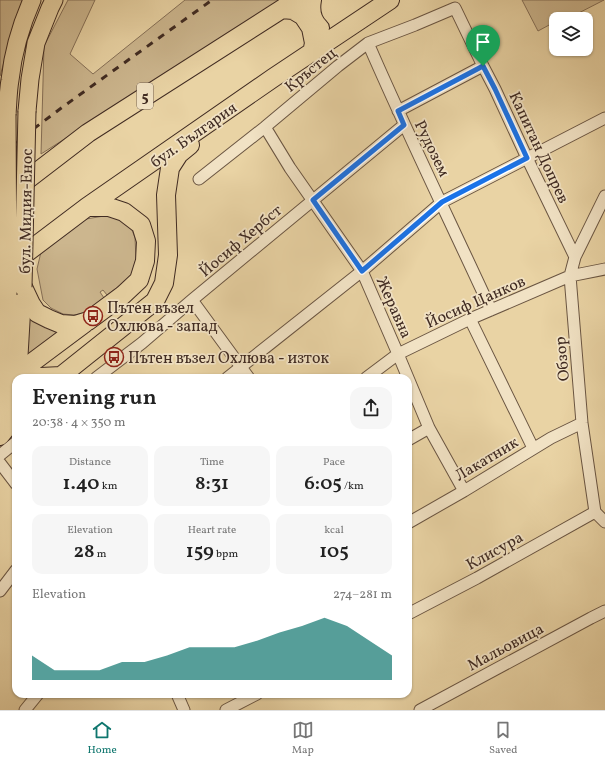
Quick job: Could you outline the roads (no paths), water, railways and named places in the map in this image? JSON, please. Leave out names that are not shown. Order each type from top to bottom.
[{"type":"highway","points":[[312,0],[312,15],[316,24],[323,31],[330,33],[349,28]]},
{"type":"highway","name":"бул. България","points":[[0,274],[87,207],[273,78],[390,0]]},
{"type":"highway","points":[[289,4],[292,10],[303,16],[311,28],[314,44],[312,53]]},
{"type":"highway","name":"5","points":[[0,201],[88,133],[289,4]]},
{"type":"highway","points":[[64,374],[155,300],[164,283],[168,255],[166,195],[170,168],[178,154],[239,109],[273,78]]},
{"type":"highway","points":[[4,357],[10,367],[18,373],[123,295],[139,280],[145,261],[146,241],[141,225],[124,212],[109,207],[87,207]]},
{"type":"highway","points":[[16,291],[37,312],[62,324],[75,325],[88,321],[99,313]]},
{"type":"highway","points":[[1,393],[12,380]]},
{"type":"highway","points":[[0,436],[12,421]]},
{"type":"main road","name":"бул. Мидия-Енос","points":[[18,373],[16,291],[7,114],[10,80],[16,44],[24,18],[32,0]]},
{"type":"main road","name":"бул. Мидия-Енос","points":[[1,393],[4,357],[16,291],[30,79],[36,44],[54,0]]},
{"type":"main road","name":"бул. Мидия-Енос","points":[[0,424],[12,390]]},
{"type":"street","name":"Кръстец","points":[[199,179],[368,43],[455,8]]},
{"type":"street","name":"Капитан Допрев","points":[[455,8],[575,257]]},
{"type":"street","name":"Рудозем","points":[[368,43],[404,125],[442,202],[491,310]]},
{"type":"street","points":[[398,111],[483,66]]},
{"type":"street","points":[[232,374],[362,271],[442,202],[605,118]]},
{"type":"street","name":"Йосиф Хербст","points":[[101,374],[142,343],[404,125]]},
{"type":"street","name":"Жеравна","points":[[265,127],[290,168],[362,271],[406,374]]},
{"type":"street","name":"Обзор","points":[[595,512],[582,423],[570,276],[575,257],[605,196]]},
{"type":"street","name":"Йосиф Цанков","points":[[371,374],[398,354],[470,319],[570,276],[605,269]]},
{"type":"street","points":[[192,300],[246,374]]},
{"type":"street","points":[[470,319],[533,448]]},
{"type":"street","name":"Жеравна","points":[[412,389],[428,428],[464,491]]},
{"type":"street","name":"Лакатник","points":[[412,521],[464,491],[533,448],[582,423]]},
{"type":"street","points":[[412,438],[428,428]]},
{"type":"street","points":[[0,455],[12,445]]},
{"type":"street","points":[[0,463],[12,479]]},
{"type":"street","points":[[595,512],[605,521]]},
{"type":"street","name":"Клисура","points":[[412,612],[477,578],[595,512]]},
{"type":"street","points":[[0,591],[12,575]]},
{"type":"street","name":"Мальовица","points":[[420,710],[605,611]]},
{"type":"street","points":[[25,710],[35,698]]},
{"type":"street","points":[[179,698],[184,710]]},
{"type":"street","points":[[226,710],[248,698]]},
{"type":"railway","points":[[0,154],[64,106],[212,0]]},
{"type":"place","name":"Пътен възел Охлюва - запад","points":[[93,316]]},
{"type":"place","name":"Пътен възел Охлюва - изток","points":[[114,357]]}]
